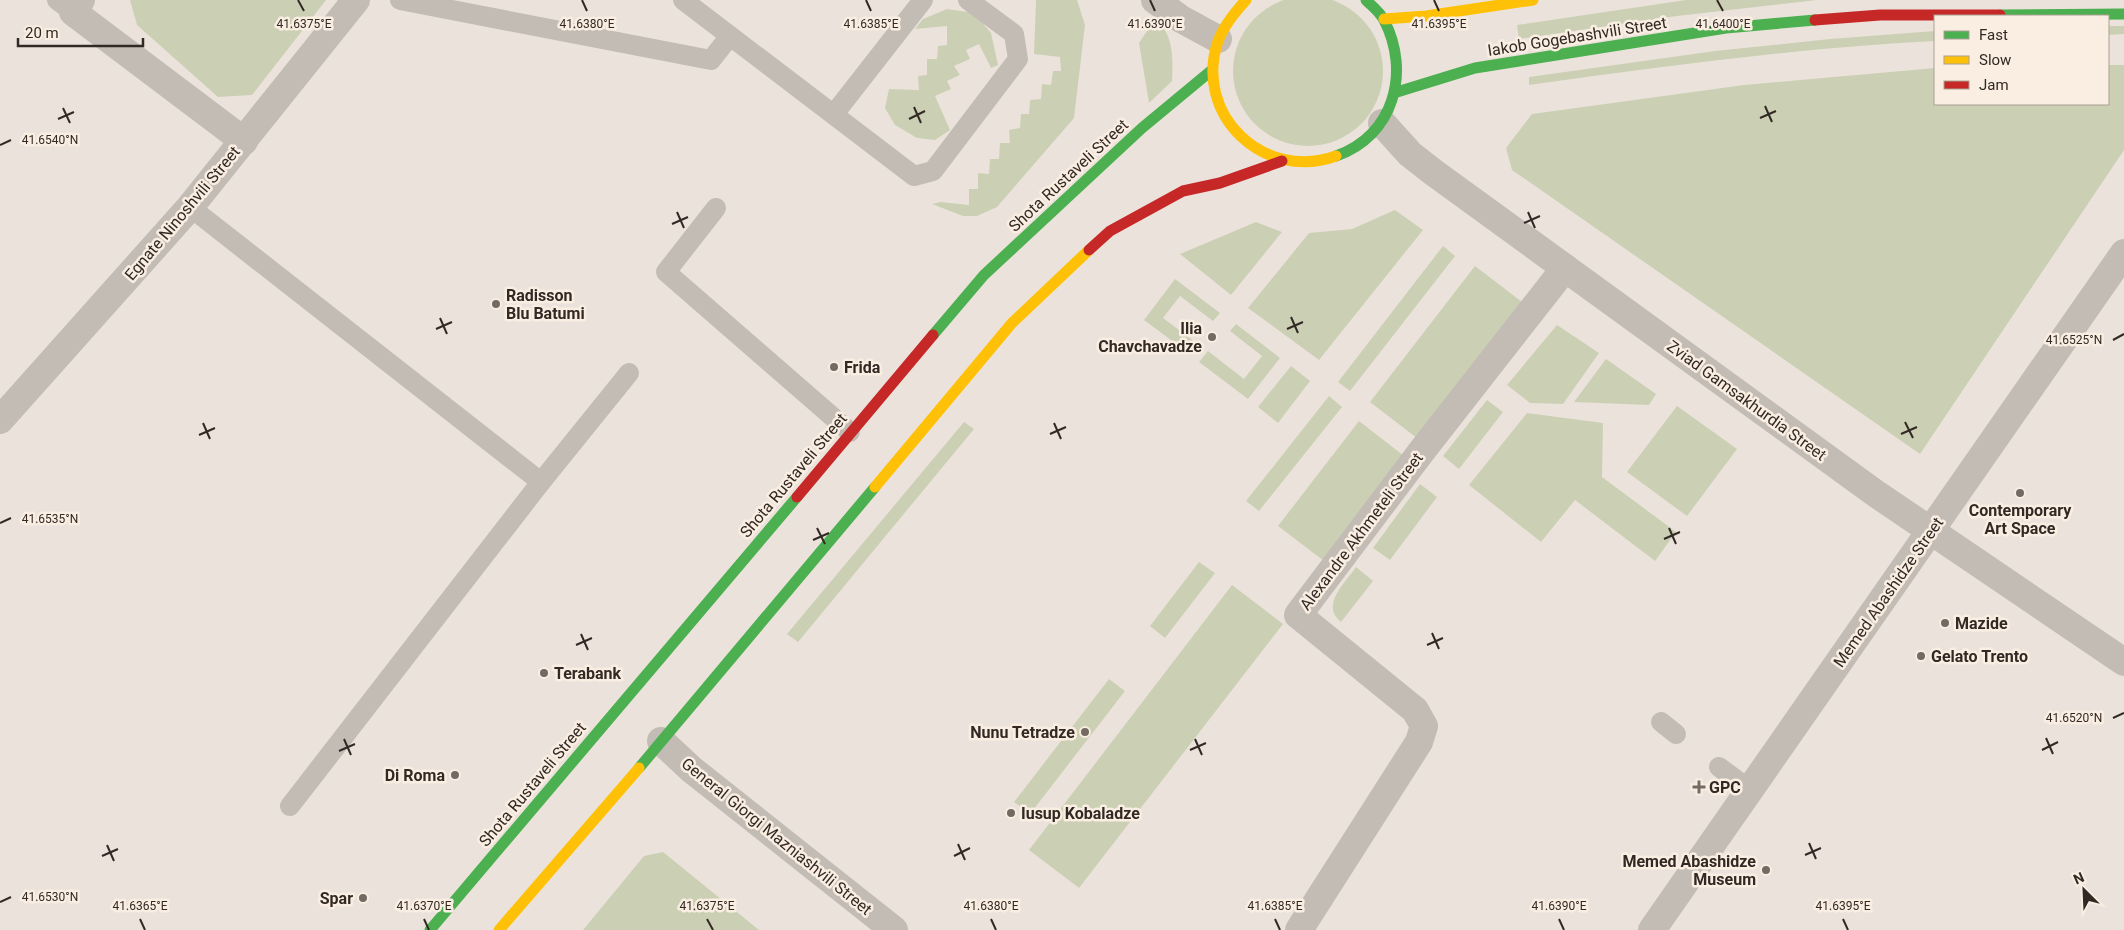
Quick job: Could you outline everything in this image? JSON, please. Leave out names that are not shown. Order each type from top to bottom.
[{"type":"main road","points":[[1246,0],[1232,14],[1218,38],[1212,70],[1217,100],[1232,128],[1254,149],[1282,161],[1311,164],[1338,158],[1363,144],[1382,124],[1397,92],[1398,54],[1384,19],[1366,0]]},
{"type":"main road","points":[[1384,19],[1426,16],[1532,0]]},
{"type":"main road","name":"Iakob Gogebashvili Street","points":[[1397,92],[1476,68],[1726,28],[1880,15],[2124,14]]},
{"type":"main road","name":"Shota Rustaveli Street","points":[[430,930],[984,274],[1142,128],[1212,70]]},
{"type":"main road","points":[[499,930],[661,741],[1012,322],[1110,231],[1183,191],[1220,183],[1282,161]]},
{"type":"street","name":"Egnate Ninoshvili Street","points":[[0,420],[190,207],[356,0]]},
{"type":"street","points":[[1155,0],[1181,19],[1218,38]]},
{"type":"street","points":[[70,4],[244,141]]},
{"type":"street","name":"Zviad Gamsakhurdia Street","points":[[1382,124],[1410,154],[1433,172],[1867,487],[2124,662]]},
{"type":"street","name":"Memed Abashidze Street","points":[[1652,930],[2124,253]]},
{"type":"street","name":"Alexandre Akhmeteli Street","points":[[1299,930],[1420,742],[1424,726],[1415,710],[1298,615],[1420,452],[1565,268]]},
{"type":"street","name":"General Giorgi Mazniashvili Street","points":[[661,741],[691,769],[894,930]]},
{"type":"lane","points":[[400,0],[711,60],[730,36]]},
{"type":"lane","points":[[683,0],[914,176],[933,171],[1018,59],[1014,34],[968,0]]},
{"type":"lane","points":[[834,114],[923,0]]},
{"type":"lane","points":[[190,207],[542,482]]},
{"type":"lane","points":[[716,208],[666,272],[850,432]]},
{"type":"lane","points":[[290,806],[628,373]]},
{"type":"lane","points":[[1719,768],[1750,790]]},
{"type":"green space","points":[[1290,-1],[1326,-1],[1350,9],[1370,29],[1377,42],[1383,71],[1381,86],[1377,100],[1370,113],[1350,133],[1337,140],[1323,144],[1308,146],[1293,144],[1279,140],[1266,133],[1246,113],[1239,100],[1235,86],[1233,71],[1235,56],[1239,42],[1246,29],[1266,9]]},
{"type":"green space","points":[[130,0],[326,0],[252,95],[218,97],[137,25]]},
{"type":"green space","points":[[1036,0],[1077,0],[1085,25],[1074,118],[997,207],[977,216],[963,216],[932,204],[941,202],[969,205],[969,189],[978,189],[978,173],[989,174],[990,159],[999,159],[1000,143],[1010,143],[1009,130],[1020,128],[1021,114],[1029,114],[1030,100],[1041,99],[1042,84],[1051,85],[1053,71],[1061,71],[1060,57],[1034,54]]},
{"type":"green space","points":[[1686,0],[1817,0],[1677,16],[1519,39],[1517,25]]},
{"type":"green space","points":[[947,9],[974,13],[991,33],[998,65],[991,68],[979,44],[966,50],[970,59],[954,66],[960,75],[947,81],[951,89],[935,96],[950,130],[935,140],[917,138],[895,125],[885,108],[889,89],[919,90],[918,76],[927,75],[927,59],[937,59],[938,46],[947,45],[947,26],[915,29],[923,19]]},
{"type":"green space","points":[[1155,19],[1166,32],[1169,39],[1172,56],[1172,81],[1149,103],[1139,43]]},
{"type":"green space","points":[[2109,26],[2124,26],[2124,34],[2109,35]]},
{"type":"green space","points":[[1934,31],[1934,41],[1782,53],[1529,85],[1529,77],[1715,51],[1830,39]]},
{"type":"green space","points":[[2109,65],[2124,65],[2124,150],[1920,454],[1512,170],[1506,148],[1532,114],[1744,85],[1934,68],[1934,105],[2109,105]]},
{"type":"green space","points":[[1395,210],[1423,230],[1319,360],[1248,308],[1309,233],[1352,229]]},
{"type":"green space","points":[[1256,222],[1282,232],[1231,295],[1180,254]]},
{"type":"green space","points":[[1443,246],[1455,256],[1350,391],[1338,382]]},
{"type":"green space","points":[[1475,266],[1526,305],[1422,442],[1370,402]]},
{"type":"green space","points":[[1175,279],[1220,313],[1213,321],[1180,296],[1163,318],[1199,345],[1191,355],[1144,320]]},
{"type":"green space","points":[[1236,324],[1280,358],[1248,399],[1199,362],[1208,351],[1244,379],[1262,356],[1230,331]]},
{"type":"green space","points":[[1557,325],[1599,353],[1563,404],[1530,403],[1507,385]]},
{"type":"green space","points":[[1606,359],[1656,394],[1649,405],[1574,402]]},
{"type":"green space","points":[[1291,366],[1310,381],[1278,423],[1258,407]]},
{"type":"green space","points":[[1329,396],[1342,407],[1259,511],[1246,501]]},
{"type":"green space","points":[[1487,400],[1503,412],[1459,469],[1443,456]]},
{"type":"green space","points":[[1677,406],[1737,449],[1687,516],[1627,472]]},
{"type":"green space","points":[[1527,413],[1603,423],[1602,477],[1676,532],[1655,561],[1575,500],[1541,542],[1469,485]]},
{"type":"green space","points":[[1359,421],[1408,459],[1328,564],[1278,526]]},
{"type":"green space","points":[[964,422],[974,429],[798,642],[787,634]]},
{"type":"green space","points":[[1420,484],[1437,497],[1390,560],[1373,548]]},
{"type":"green space","points":[[1199,562],[1215,573],[1165,638],[1150,626]]},
{"type":"green space","points":[[1356,567],[1373,581],[1341,622],[1335,615],[1334,601],[1336,594]]},
{"type":"green space","points":[[1232,585],[1283,624],[1079,888],[1029,850]]},
{"type":"green space","points":[[1109,679],[1125,691],[1030,814],[1014,802]]},
{"type":"green space","points":[[663,852],[759,930],[583,930],[644,856]]},
{"type":"traffic: fast","points":[[1336,156],[1356,147],[1372,134],[1384,118],[1392,100],[1396,81],[1396,60],[1392,40],[1384,20],[1366,0]]},
{"type":"traffic: fast","points":[[2000,15],[2124,14]]},
{"type":"traffic: fast","points":[[1397,92],[1475,68],[1726,28],[1815,20]]},
{"type":"traffic: fast","points":[[933,335],[984,275],[1142,128],[1212,70]]},
{"type":"traffic: fast","points":[[639,768],[875,487]]},
{"type":"traffic: fast","points":[[430,930],[797,497]]},
{"type":"traffic: slow","points":[[1246,0],[1230,19],[1220,35],[1213,68],[1216,94],[1225,117],[1241,136],[1260,151],[1284,159],[1309,162],[1336,156]]},
{"type":"traffic: slow","points":[[1384,19],[1426,16],[1533,0]]},
{"type":"traffic: slow","points":[[875,487],[1012,323],[1089,250]]},
{"type":"traffic: slow","points":[[499,930],[639,768]]},
{"type":"traffic: jam","points":[[1815,20],[1880,15],[2000,15]]},
{"type":"traffic: jam","points":[[1089,250],[1110,231],[1183,191],[1220,183],[1282,161]]},
{"type":"traffic: jam","points":[[797,497],[933,335]]},
{"type":"place","name":"Radisson Blu Batumi","points":[[496,304]]},
{"type":"place","name":"Ilia Chavchavadze","points":[[1212,337]]},
{"type":"place","name":"Frida","points":[[834,367]]},
{"type":"place","name":"Contemporary Art Space","points":[[2020,493]]},
{"type":"place","name":"Mazide","points":[[1945,623]]},
{"type":"place","name":"Gelato Trento","points":[[1921,656]]},
{"type":"place","name":"Terabank","points":[[544,673]]},
{"type":"place","name":"Nunu Tetradze","points":[[1085,732]]},
{"type":"place","name":"Di Roma","points":[[455,775]]},
{"type":"place","name":"GPC","points":[[1699,787]]},
{"type":"place","name":"Iusup Kobaladze","points":[[1011,813]]},
{"type":"place","name":"Memed Abashidze Museum","points":[[1766,870]]},
{"type":"place","name":"Spar","points":[[363,898]]}]
